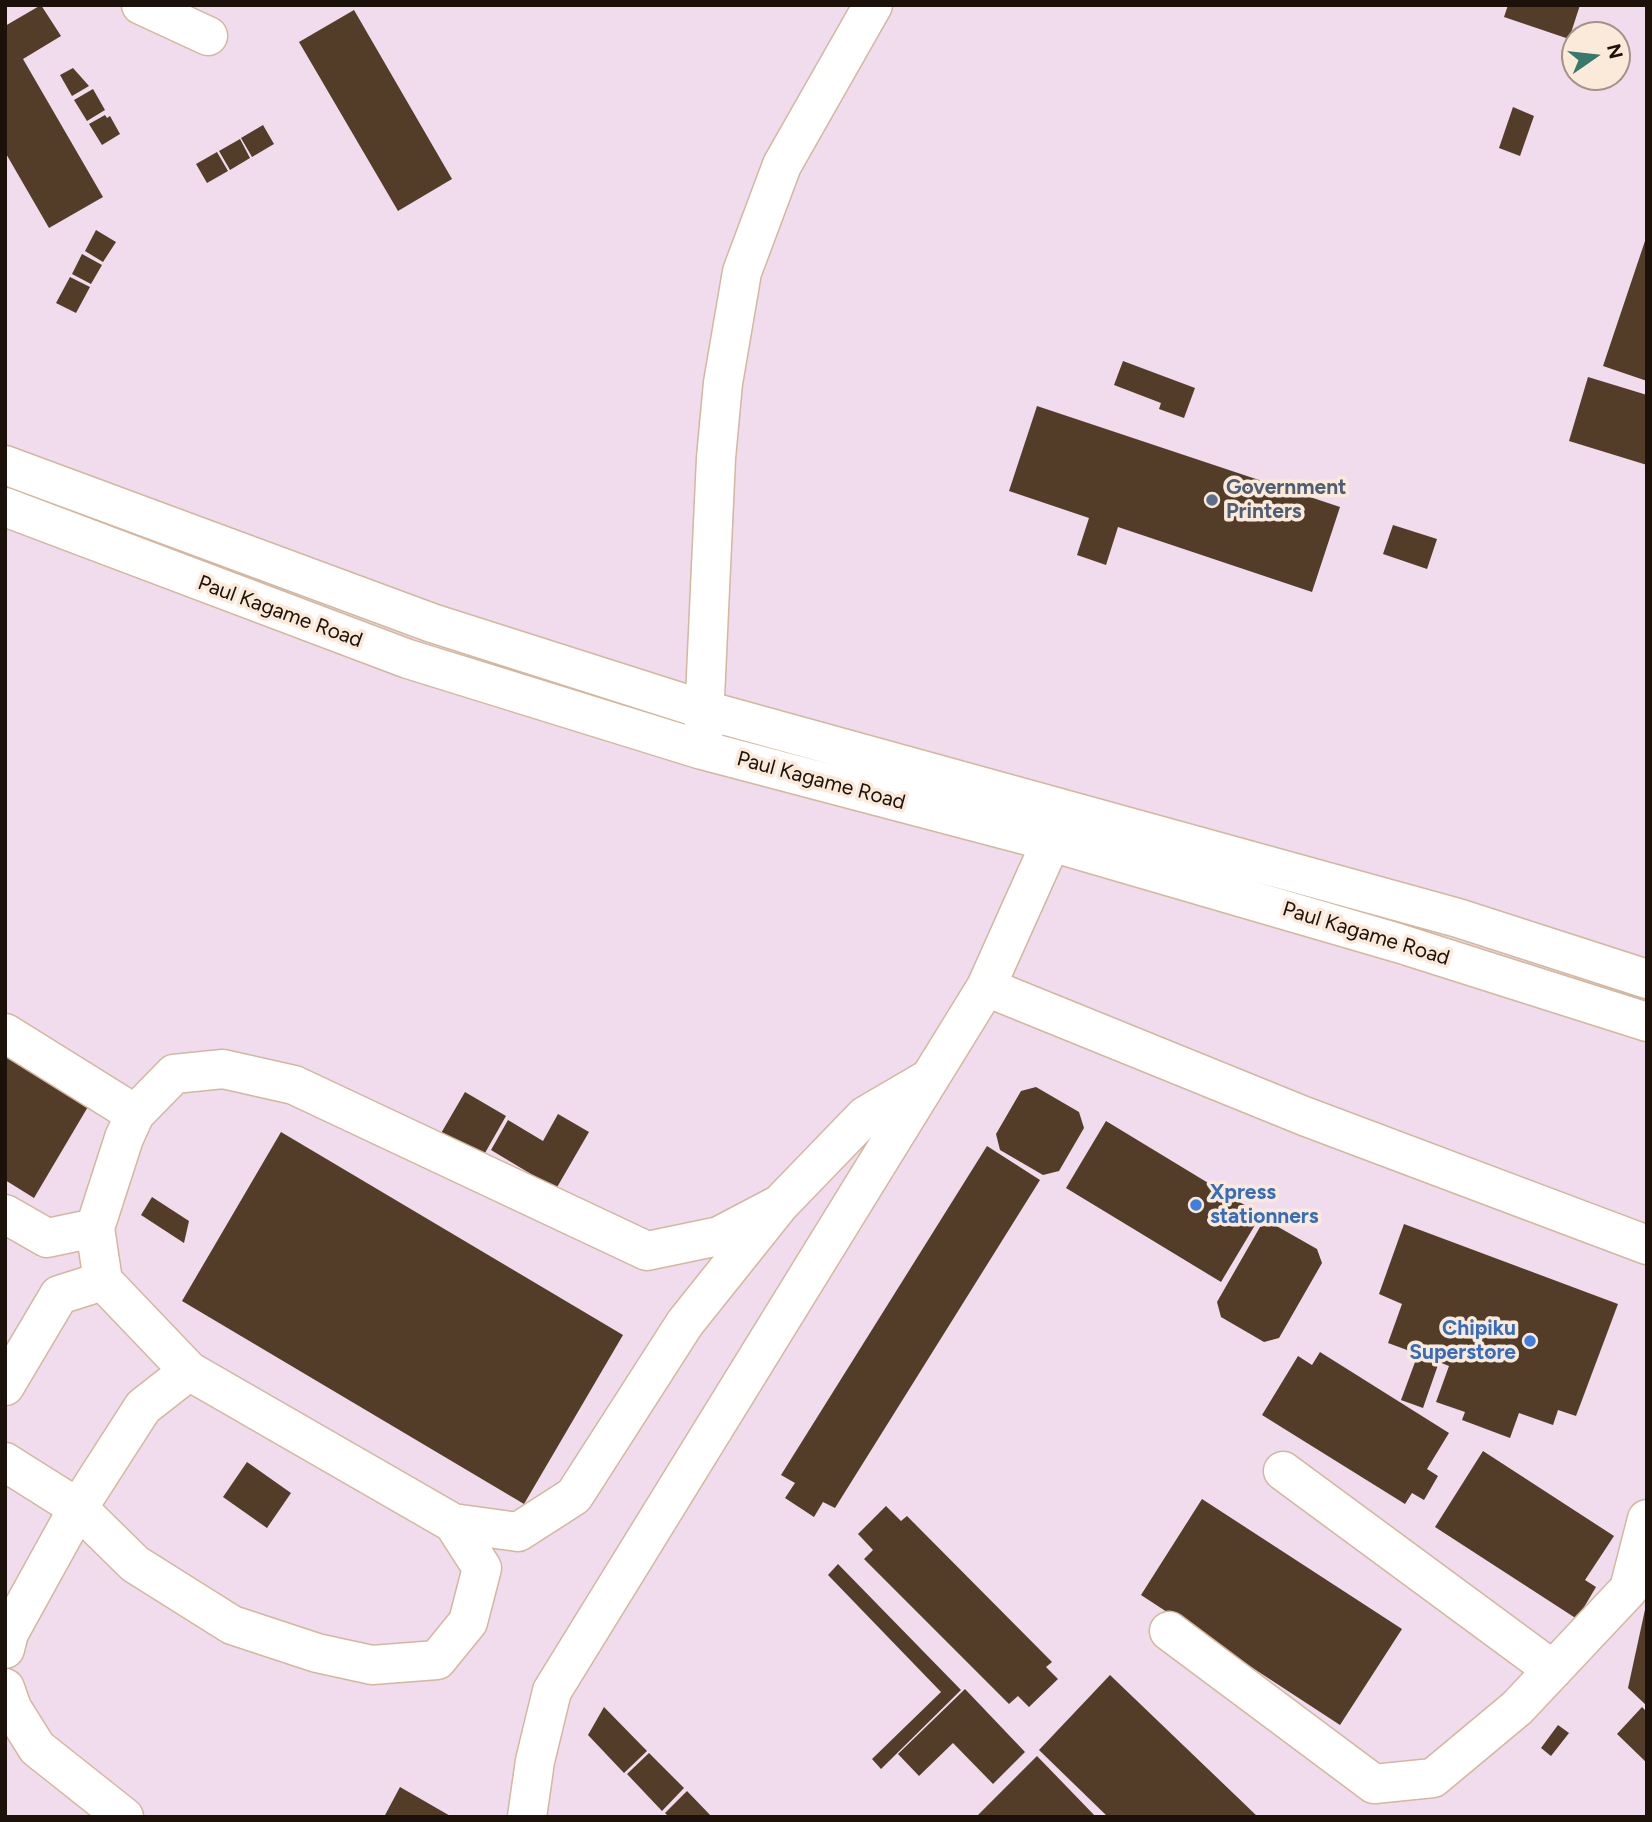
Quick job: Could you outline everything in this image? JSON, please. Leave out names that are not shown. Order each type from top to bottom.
[{"type":"main road","points":[[141,5],[208,36]]},
{"type":"main road","points":[[702,751],[716,458],[723,383],[742,272],[782,165],[873,5]]},
{"type":"main road","points":[[5,465],[432,623],[1057,825],[1458,918],[1647,979]]},
{"type":"main road","name":"Paul Kagame Road","points":[[5,507],[408,659],[702,751],[1057,825],[1398,943],[1647,1022]]},
{"type":"main road","points":[[527,1817],[552,1691],[986,987],[1057,825]]},
{"type":"main road","points":[[986,987],[1304,1116],[1647,1245]]},
{"type":"main road","points":[[5,1032],[135,1114]]},
{"type":"main road","points":[[780,1204],[719,1236],[647,1251],[294,1085],[223,1069],[174,1074],[135,1114],[124,1138],[95,1228],[103,1281],[189,1371],[453,1523],[518,1532],[574,1496],[685,1323],[780,1204],[864,1116],[930,1078]]},
{"type":"main road","points":[[5,1214],[47,1238],[95,1228]]},
{"type":"main road","points":[[5,1386],[59,1295],[103,1281]]},
{"type":"main road","points":[[5,1649],[9,1633],[78,1508],[143,1406],[189,1371]]},
{"type":"main road","points":[[5,1462],[78,1508],[135,1564],[232,1625],[317,1653],[372,1665],[437,1660],[468,1622],[482,1568],[453,1523]]},
{"type":"main road","points":[[1283,1471],[1553,1670]]},
{"type":"main road","points":[[1169,1631],[1374,1784],[1433,1779],[1517,1708],[1629,1589],[1647,1519]]},
{"type":"main road","points":[[5,1688],[12,1708],[37,1748],[124,1817]]},
{"type":"shaded area","points":[[5,5],[1647,5],[1647,1817],[5,1817]]},
{"type":"building","points":[[41,5],[61,36],[23,59],[103,197],[49,228],[5,152],[5,26]]},
{"type":"building","points":[[1508,5],[1580,5],[1575,21],[1561,21],[1561,36],[1504,17]]},
{"type":"building","points":[[354,10],[452,179],[398,211],[299,42]]},
{"type":"building","points":[[73,68],[89,86],[72,96],[60,75]]},
{"type":"building","points":[[93,89],[105,110],[87,121],[74,100]]},
{"type":"building","points":[[1513,107],[1534,116],[1520,156],[1499,148]]},
{"type":"building","points":[[105,115],[107,118],[110,116],[120,134],[102,145],[89,124]]},
{"type":"building","points":[[263,125],[274,144],[252,157],[241,138]]},
{"type":"building","points":[[240,139],[250,158],[230,170],[219,151]]},
{"type":"building","points":[[217,152],[228,171],[207,183],[196,164]]},
{"type":"building","points":[[96,230],[116,242],[103,262],[85,251]]},
{"type":"building","points":[[1647,238],[1647,381],[1603,366]]},
{"type":"building","points":[[82,254],[102,265],[91,284],[72,274]]},
{"type":"building","points":[[70,277],[90,287],[76,313],[56,303]]},
{"type":"building","points":[[1123,361],[1195,388],[1184,418],[1159,409],[1161,403],[1114,385]]},
{"type":"building","points":[[1588,377],[1647,395],[1647,465],[1569,441]]},
{"type":"building","points":[[1037,406],[1340,507],[1312,592],[1118,527],[1106,565],[1077,555],[1089,518],[1009,491]]},
{"type":"building","points":[[1393,525],[1437,539],[1427,569],[1383,554]]},
{"type":"building","points":[[5,1055],[89,1105],[34,1198],[5,1180]]},
{"type":"building","points":[[1036,1087],[1079,1112],[1084,1128],[1059,1171],[1043,1175],[1000,1150],[996,1134],[1021,1091]]},
{"type":"building","points":[[465,1092],[506,1116],[481,1160],[440,1135]]},
{"type":"building","points":[[558,1114],[589,1132],[556,1189],[491,1150],[508,1120],[543,1141]]},
{"type":"building","points":[[1106,1121],[1261,1215],[1221,1282],[1066,1188]]},
{"type":"building","points":[[281,1132],[623,1335],[524,1504],[182,1301]]},
{"type":"building","points":[[987,1146],[1040,1180],[835,1508],[823,1502],[814,1517],[785,1498],[795,1483],[781,1475]]},
{"type":"building","points":[[152,1197],[189,1221],[184,1243],[141,1215]]},
{"type":"building","points":[[1273,1224],[1317,1249],[1322,1263],[1279,1338],[1264,1342],[1221,1317],[1217,1302],[1260,1227]]},
{"type":"building","points":[[1404,1224],[1618,1304],[1576,1416],[1558,1410],[1553,1425],[1519,1413],[1510,1438],[1462,1420],[1465,1412],[1436,1402],[1449,1366],[1439,1362],[1423,1408],[1401,1400],[1418,1354],[1388,1343],[1402,1304],[1379,1294]]},
{"type":"building","points":[[1320,1352],[1449,1433],[1427,1469],[1438,1476],[1424,1500],[1412,1493],[1405,1504],[1262,1415],[1298,1356],[1312,1365]]},
{"type":"building","points":[[1483,1451],[1614,1536],[1585,1580],[1596,1587],[1577,1619],[1435,1527]]},
{"type":"building","points":[[247,1462],[291,1493],[267,1528],[223,1497]]},
{"type":"building","points":[[1202,1499],[1402,1629],[1340,1725],[1141,1595]]},
{"type":"building","points":[[886,1506],[901,1521],[907,1516],[1052,1662],[1046,1667],[1058,1679],[1029,1707],[1018,1696],[1009,1704],[864,1559],[873,1550],[858,1534]]},
{"type":"building","points":[[838,1564],[961,1690],[881,1769],[872,1759],[941,1692],[828,1575]]},
{"type":"building","points":[[1647,1605],[1647,1706],[1628,1688]]},
{"type":"building","points":[[1110,1675],[1258,1817],[1108,1817],[1039,1750]]},
{"type":"building","points":[[965,1689],[1025,1752],[993,1784],[953,1743],[919,1776],[898,1754]]},
{"type":"building","points":[[604,1707],[647,1751],[624,1773],[588,1735]]},
{"type":"building","points":[[1642,1707],[1647,1712],[1647,1763],[1617,1734]]},
{"type":"building","points":[[1558,1725],[1569,1733],[1551,1756],[1541,1748]]},
{"type":"building","points":[[649,1753],[684,1788],[662,1811],[627,1774]]},
{"type":"building","points":[[1037,1756],[1096,1817],[976,1817]]},
{"type":"building","points":[[400,1787],[452,1817],[384,1817]]},
{"type":"building","points":[[687,1791],[712,1817],[669,1817],[665,1813]]},
{"type":"place","name":"Government Printers","points":[[1212,500]]},
{"type":"place","name":"Xpress stationners","points":[[1196,1205]]},
{"type":"place","name":"Chipiku Superstore","points":[[1530,1341]]}]
